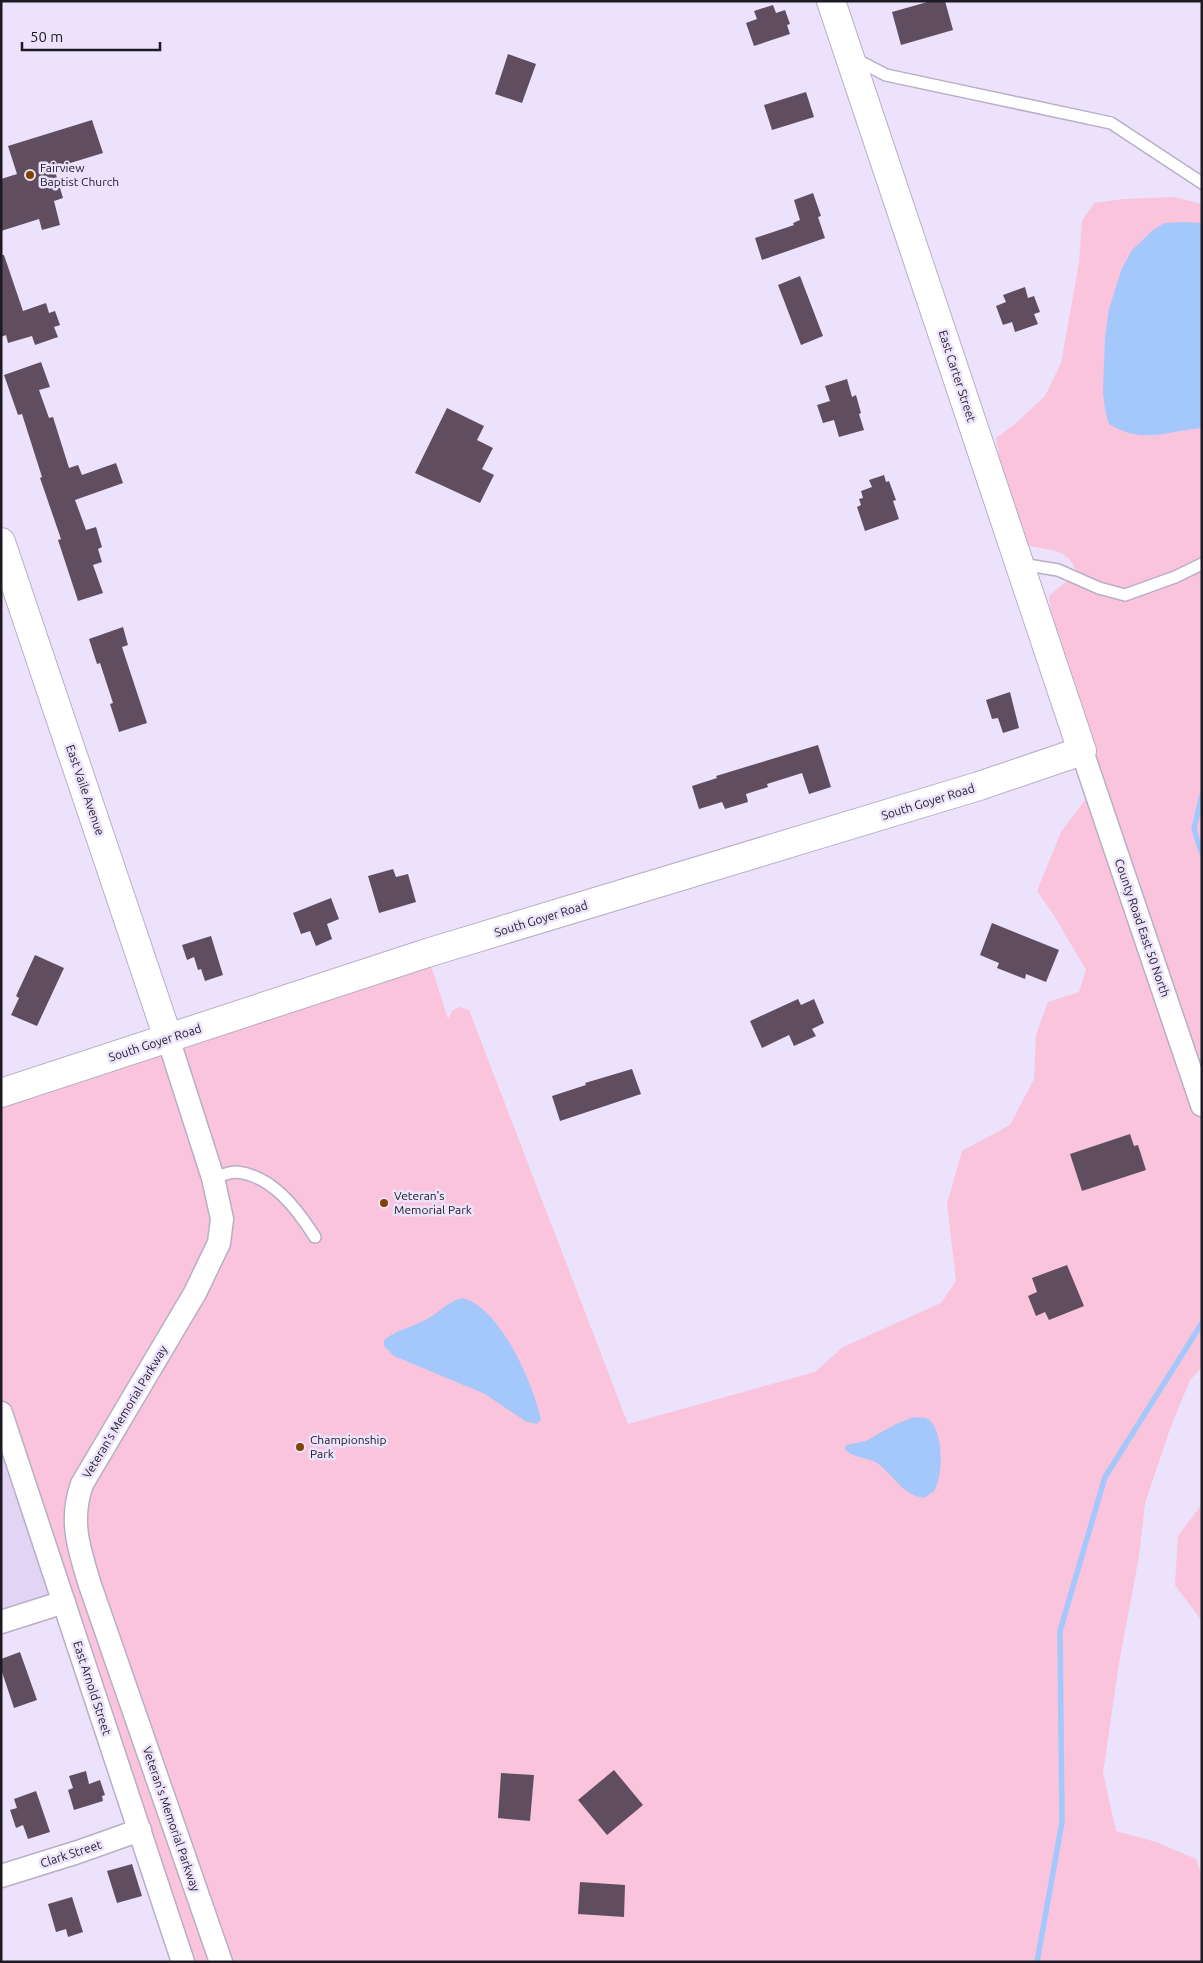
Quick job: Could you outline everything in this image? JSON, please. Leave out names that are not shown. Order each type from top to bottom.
[{"type":"street","name":"East Carter Street","points":[[831,1],[1082,751]]},
{"type":"street","name":"East Vaile Avenue","points":[[1,542],[168,1038]]},
{"type":"street","name":"South Goyer Road","points":[[1,1093],[427,953],[970,789],[1082,751]]},
{"type":"street","name":"County Road East 50 North","points":[[1082,751],[1202,1105]]},
{"type":"street","name":"Veteran's Memorial Parkway","points":[[168,1038],[213,1178],[222,1220],[219,1243],[195,1293],[82,1484],[75,1519],[79,1551],[90,1585],[221,1962]]},
{"type":"street","name":"East Arnold Street","points":[[1,1413],[184,1962]]},
{"type":"street","points":[[1,1622],[64,1602]]},
{"type":"street","name":"Clark Street","points":[[1,1876],[140,1830]]},
{"type":"lane","points":[[849,56],[886,75],[1111,123],[1202,183]]},
{"type":"lane","points":[[1019,564],[1058,570],[1100,588],[1125,595],[1175,577],[1202,564]]},
{"type":"lane","points":[[213,1178],[235,1172],[258,1178],[276,1190],[296,1210],[315,1237]]},
{"type":"shaded area","points":[[1174,197],[1202,204],[1202,1072],[1052,625],[1049,596],[1076,573],[1073,564],[1063,554],[1027,545],[1001,466],[996,438],[1015,424],[1045,396],[1061,363],[1079,263],[1082,221],[1094,203],[1123,199]]},
{"type":"shaded area","name":"Championship Park","points":[[1094,788],[1202,1105],[1202,1367],[1190,1380],[1170,1429],[1145,1503],[1139,1556],[1119,1663],[1103,1773],[1116,1831],[1156,1842],[1196,1859],[1202,1876],[1202,1962],[183,1962],[1,1413],[1,1092],[427,953],[448,1019],[452,1011],[459,1007],[469,1010],[628,1424],[815,1372],[843,1347],[941,1303],[956,1281],[947,1204],[962,1151],[1010,1125],[1034,1079],[1036,1035],[1048,1002],[1079,992],[1086,970],[1055,917],[1037,891],[1061,832]]},
{"type":"shaded area","points":[[1,1413],[64,1602],[1,1621]]},
{"type":"shaded area","points":[[1202,1504],[1202,1621],[1175,1585],[1178,1536]]},
{"type":"water","points":[[1164,223],[1202,223],[1202,428],[1155,435],[1133,434],[1109,424],[1105,410],[1103,392],[1105,337],[1109,309],[1122,268],[1132,250],[1152,231]]},
{"type":"water","points":[[462,1298],[476,1304],[489,1315],[513,1348],[523,1367],[537,1404],[541,1419],[537,1424],[525,1421],[485,1394],[394,1356],[384,1346],[384,1340],[399,1331],[427,1319],[452,1302]]},
{"type":"water","points":[[914,1417],[926,1418],[932,1423],[941,1452],[940,1475],[937,1484],[934,1491],[924,1498],[904,1489],[877,1463],[855,1456],[845,1449],[846,1445],[866,1441],[896,1424]]},
{"type":"building","points":[[931,1],[945,1],[953,30],[901,45],[892,12]]},
{"type":"building","points":[[773,5],[776,13],[785,10],[790,24],[787,25],[790,34],[754,46],[746,23],[757,19],[754,11]]},
{"type":"building","points":[[508,54],[536,64],[522,103],[495,94]]},
{"type":"building","points":[[806,92],[814,117],[772,130],[764,105]]},
{"type":"building","name":"Fairview Baptist Church","points":[[92,120],[103,153],[54,168],[63,198],[54,201],[60,225],[42,230],[39,219],[1,231],[1,179],[17,174],[8,146]]},
{"type":"building","points":[[813,193],[821,216],[818,217],[825,238],[762,260],[755,238],[794,225],[793,223],[800,220],[794,200]]},
{"type":"building","points":[[1,255],[4,255],[23,311],[46,303],[49,313],[55,311],[60,325],[54,327],[58,337],[35,345],[32,336],[8,343],[6,335],[1,337]]},
{"type":"building","points":[[800,276],[823,336],[801,345],[778,285]]},
{"type":"building","points":[[1025,287],[1028,298],[1034,296],[1040,312],[1034,314],[1038,324],[1015,332],[1012,322],[1003,325],[996,306],[1006,302],[1003,295]]},
{"type":"building","points":[[41,362],[50,387],[39,390],[49,418],[53,417],[69,468],[78,465],[82,475],[116,463],[123,483],[75,500],[86,530],[96,527],[102,547],[98,549],[102,562],[93,565],[103,593],[78,601],[58,540],[61,539],[40,478],[42,477],[22,414],[18,415],[4,375]]},
{"type":"building","points":[[847,379],[852,397],[856,395],[864,430],[839,437],[834,420],[823,423],[817,405],[830,401],[825,386]]},
{"type":"building","points":[[447,408],[484,426],[477,440],[493,448],[482,469],[494,475],[480,503],[415,473]]},
{"type":"building","points":[[884,475],[886,482],[889,481],[896,500],[893,501],[899,519],[865,531],[857,507],[861,505],[859,499],[863,498],[861,491],[872,487],[869,480]]},
{"type":"building","points":[[123,627],[128,645],[122,647],[147,723],[119,732],[110,704],[113,703],[100,663],[97,664],[89,639]]},
{"type":"building","points":[[1010,692],[1019,728],[1003,733],[998,718],[992,719],[986,700]]},
{"type":"building","points":[[818,745],[831,787],[809,794],[802,773],[767,784],[768,787],[746,794],[748,802],[725,809],[722,802],[699,809],[692,786],[717,778],[716,776]]},
{"type":"building","points":[[393,869],[396,877],[408,874],[416,902],[379,913],[368,876]]},
{"type":"building","points":[[331,898],[339,919],[327,924],[332,939],[316,946],[310,931],[301,934],[293,913]]},
{"type":"building","points":[[992,923],[1059,950],[1046,982],[1026,974],[1025,979],[997,968],[999,963],[980,955]]},
{"type":"building","points":[[211,936],[223,975],[205,981],[201,969],[198,970],[194,957],[187,960],[182,945]]},
{"type":"building","points":[[35,955],[64,968],[37,1026],[11,1015],[19,998],[16,996]]},
{"type":"building","points":[[798,999],[801,1005],[814,999],[824,1023],[812,1029],[816,1036],[794,1046],[789,1035],[762,1048],[750,1021]]},
{"type":"building","points":[[632,1069],[641,1094],[560,1121],[552,1096],[586,1085],[585,1083]]},
{"type":"building","points":[[1130,1134],[1134,1146],[1138,1145],[1146,1170],[1082,1191],[1070,1154]]},
{"type":"building","points":[[1067,1265],[1084,1306],[1049,1320],[1045,1312],[1036,1316],[1028,1296],[1037,1292],[1032,1278]]},
{"type":"building","points":[[20,1652],[37,1700],[14,1708],[1,1669],[1,1659]]},
{"type":"building","points":[[614,1770],[643,1805],[607,1835],[578,1800]]},
{"type":"building","points":[[86,1771],[89,1784],[100,1780],[105,1795],[102,1796],[103,1801],[74,1810],[68,1790],[73,1788],[69,1776]]},
{"type":"building","points":[[501,1773],[534,1775],[530,1821],[498,1818]]},
{"type":"building","points":[[36,1791],[50,1832],[28,1839],[23,1825],[16,1828],[10,1810],[17,1808],[14,1799]]},
{"type":"building","points":[[132,1864],[142,1896],[117,1903],[107,1871]]},
{"type":"building","points":[[580,1882],[625,1885],[624,1917],[578,1914]]},
{"type":"building","points":[[72,1897],[83,1932],[68,1937],[66,1929],[56,1932],[48,1904]]},
{"type":"waterway","points":[[1202,795],[1194,829],[1202,854]]},
{"type":"waterway","points":[[1037,1962],[1062,1822],[1060,1631],[1105,1477],[1202,1323]]},
{"type":"place","name":"Fairview Baptist Church","points":[[30,175]]},
{"type":"place","name":"Veteran's Memorial Park","points":[[384,1203]]},
{"type":"place","name":"Championship Park","points":[[300,1447]]}]
